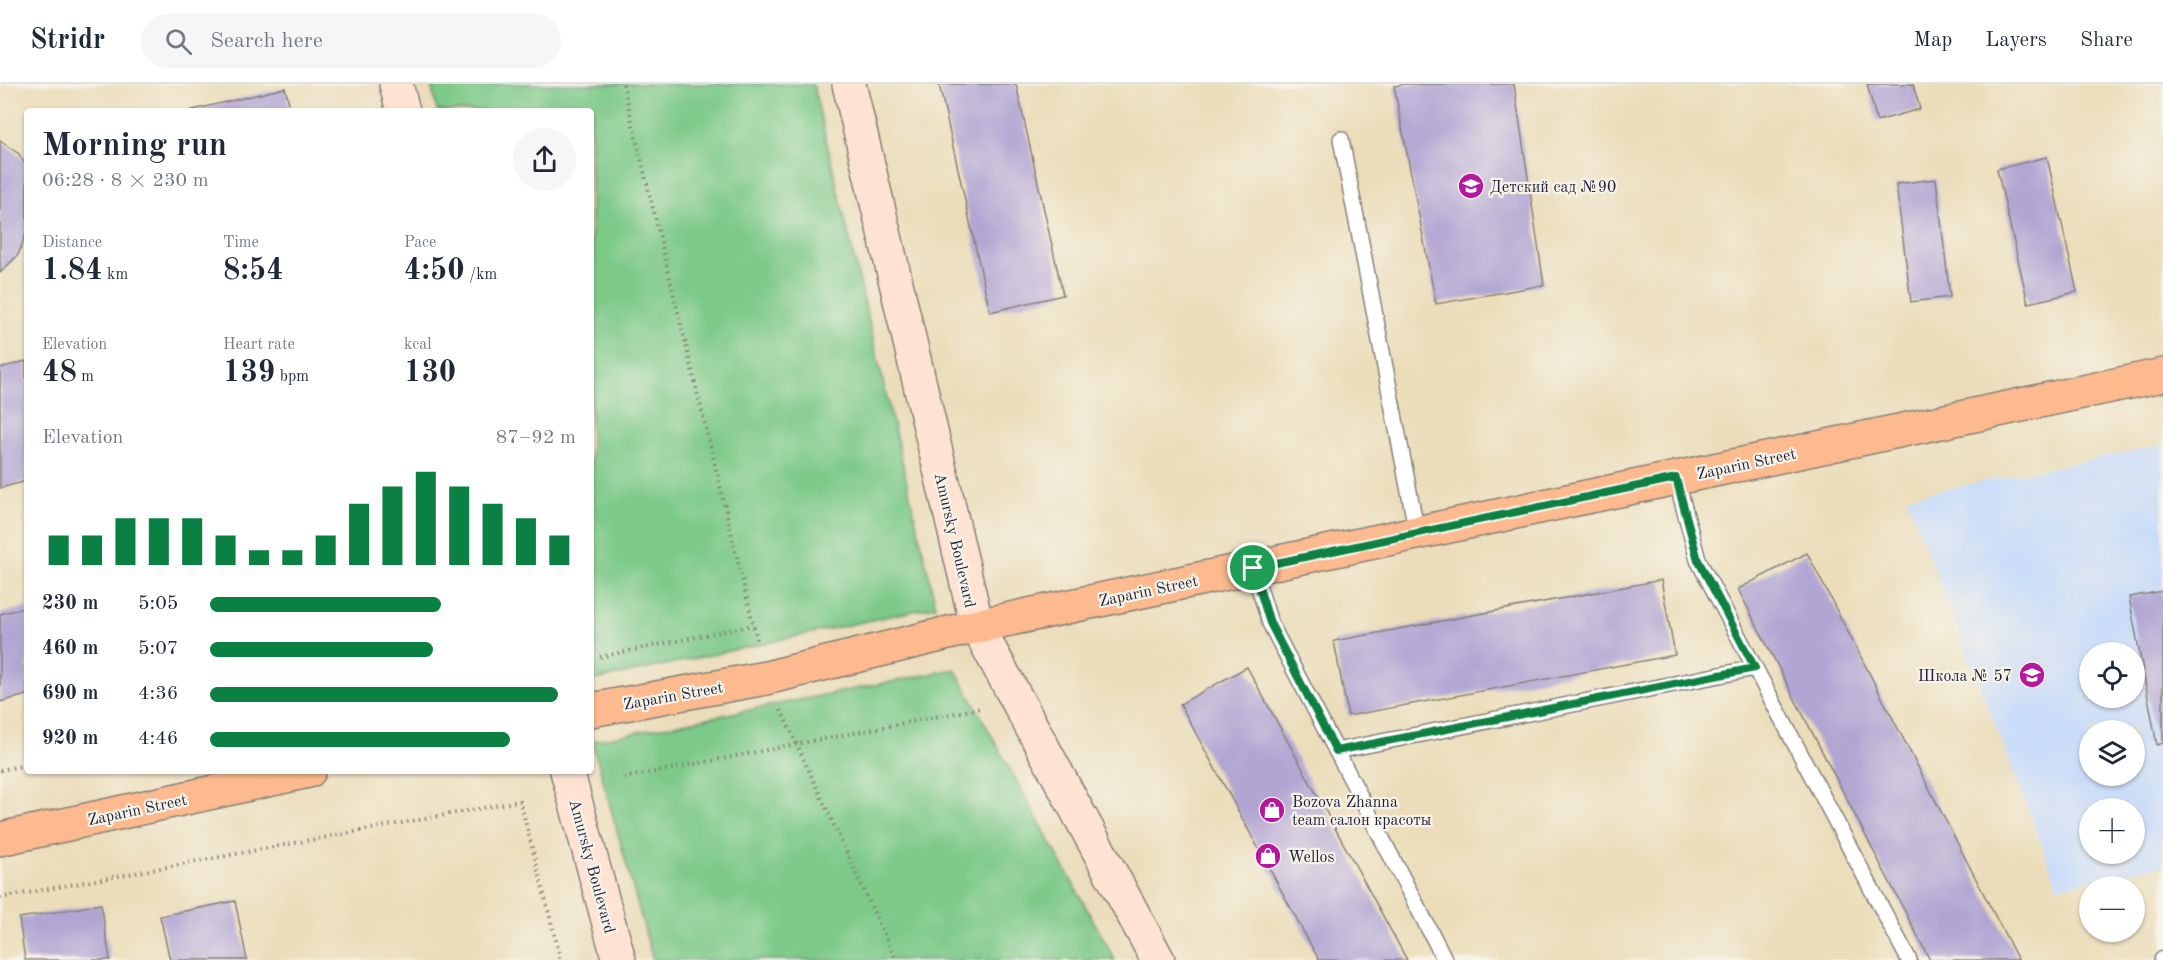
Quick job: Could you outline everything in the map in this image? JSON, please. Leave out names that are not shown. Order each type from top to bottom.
[{"type":"main road","name":"Zaparin Street","points":[[594,709],[766,678],[976,626],[2163,375]]},
{"type":"main road","name":"Zaparin Street","points":[[0,839],[295,774]]},
{"type":"street","points":[[396,84],[402,108]]},
{"type":"street","name":"Amursky Boulevard","points":[[849,84],[976,626],[1158,960]]},
{"type":"street","name":"Amursky Boulevard","points":[[568,774],[619,960]]},
{"type":"lane","points":[[1341,139],[1416,533]]},
{"type":"lane","points":[[1676,478],[1698,560],[1909,960]]},
{"type":"lane","points":[[1253,568],[1270,623],[1445,960]]},
{"type":"lane","points":[[1336,751],[1755,668]]},
{"type":"path","points":[[622,84],[766,678],[896,960]]},
{"type":"path","points":[[600,657],[753,625]]},
{"type":"path","points":[[624,778],[1017,701]]},
{"type":"path","points":[[0,770],[24,766]]},
{"type":"path","points":[[0,898],[520,801],[561,960]]},
{"type":"shaded area","name":"Школа № 57","points":[[2163,445],[2163,865],[2110,876],[2079,876],[2079,883],[2058,887],[1906,497]]},
{"type":"green space","points":[[431,84],[813,84],[936,606],[594,680],[594,108],[436,108]]},
{"type":"green space","points":[[955,669],[1115,960],[653,960],[594,748],[594,741]]},
{"type":"building","points":[[939,84],[1016,84],[1063,295],[990,312]]},
{"type":"building","name":"Детский сад №90","points":[[1405,84],[1514,84],[1544,285],[1436,304],[1394,86]]},
{"type":"building","points":[[1867,84],[1913,84],[1920,109],[1877,121]]},
{"type":"building","points":[[285,88],[290,108],[200,108]]},
{"type":"building","points":[[0,141],[19,154],[24,163],[24,239],[18,255],[0,273]]},
{"type":"building","points":[[2047,157],[2077,292],[2028,303],[1997,169]]},
{"type":"building","points":[[1936,179],[1950,297],[1911,302],[1896,184]]},
{"type":"building","points":[[24,362],[24,482],[0,488],[0,368]]},
{"type":"building","points":[[1807,553],[2018,960],[1930,960],[1738,589]]},
{"type":"building","points":[[1661,580],[1675,655],[1348,716],[1334,641]]},
{"type":"building","points":[[2163,591],[2163,743],[2157,745],[2145,682],[2145,642],[2138,642],[2129,597]]},
{"type":"building","points":[[24,608],[24,696],[0,702],[0,614]]},
{"type":"building","points":[[1247,667],[1407,960],[1319,960],[1180,704]]},
{"type":"building","points":[[235,901],[247,960],[170,960],[160,916]]},
{"type":"building","points":[[101,904],[110,960],[25,960],[19,918]]},
{"type":"place","name":"Детский сад №90","points":[[1471,186]]},
{"type":"place","name":"Школа № 57","points":[[2032,675]]},
{"type":"place","name":"Bozova Zhanna team салон красоты","points":[[1272,810]]},
{"type":"place","name":"Wellos","points":[[1268,856]]},
{"type":"route","points":[[1676,478],[1698,560],[1755,668],[1336,751],[1270,623],[1253,568],[1676,478]]}]
